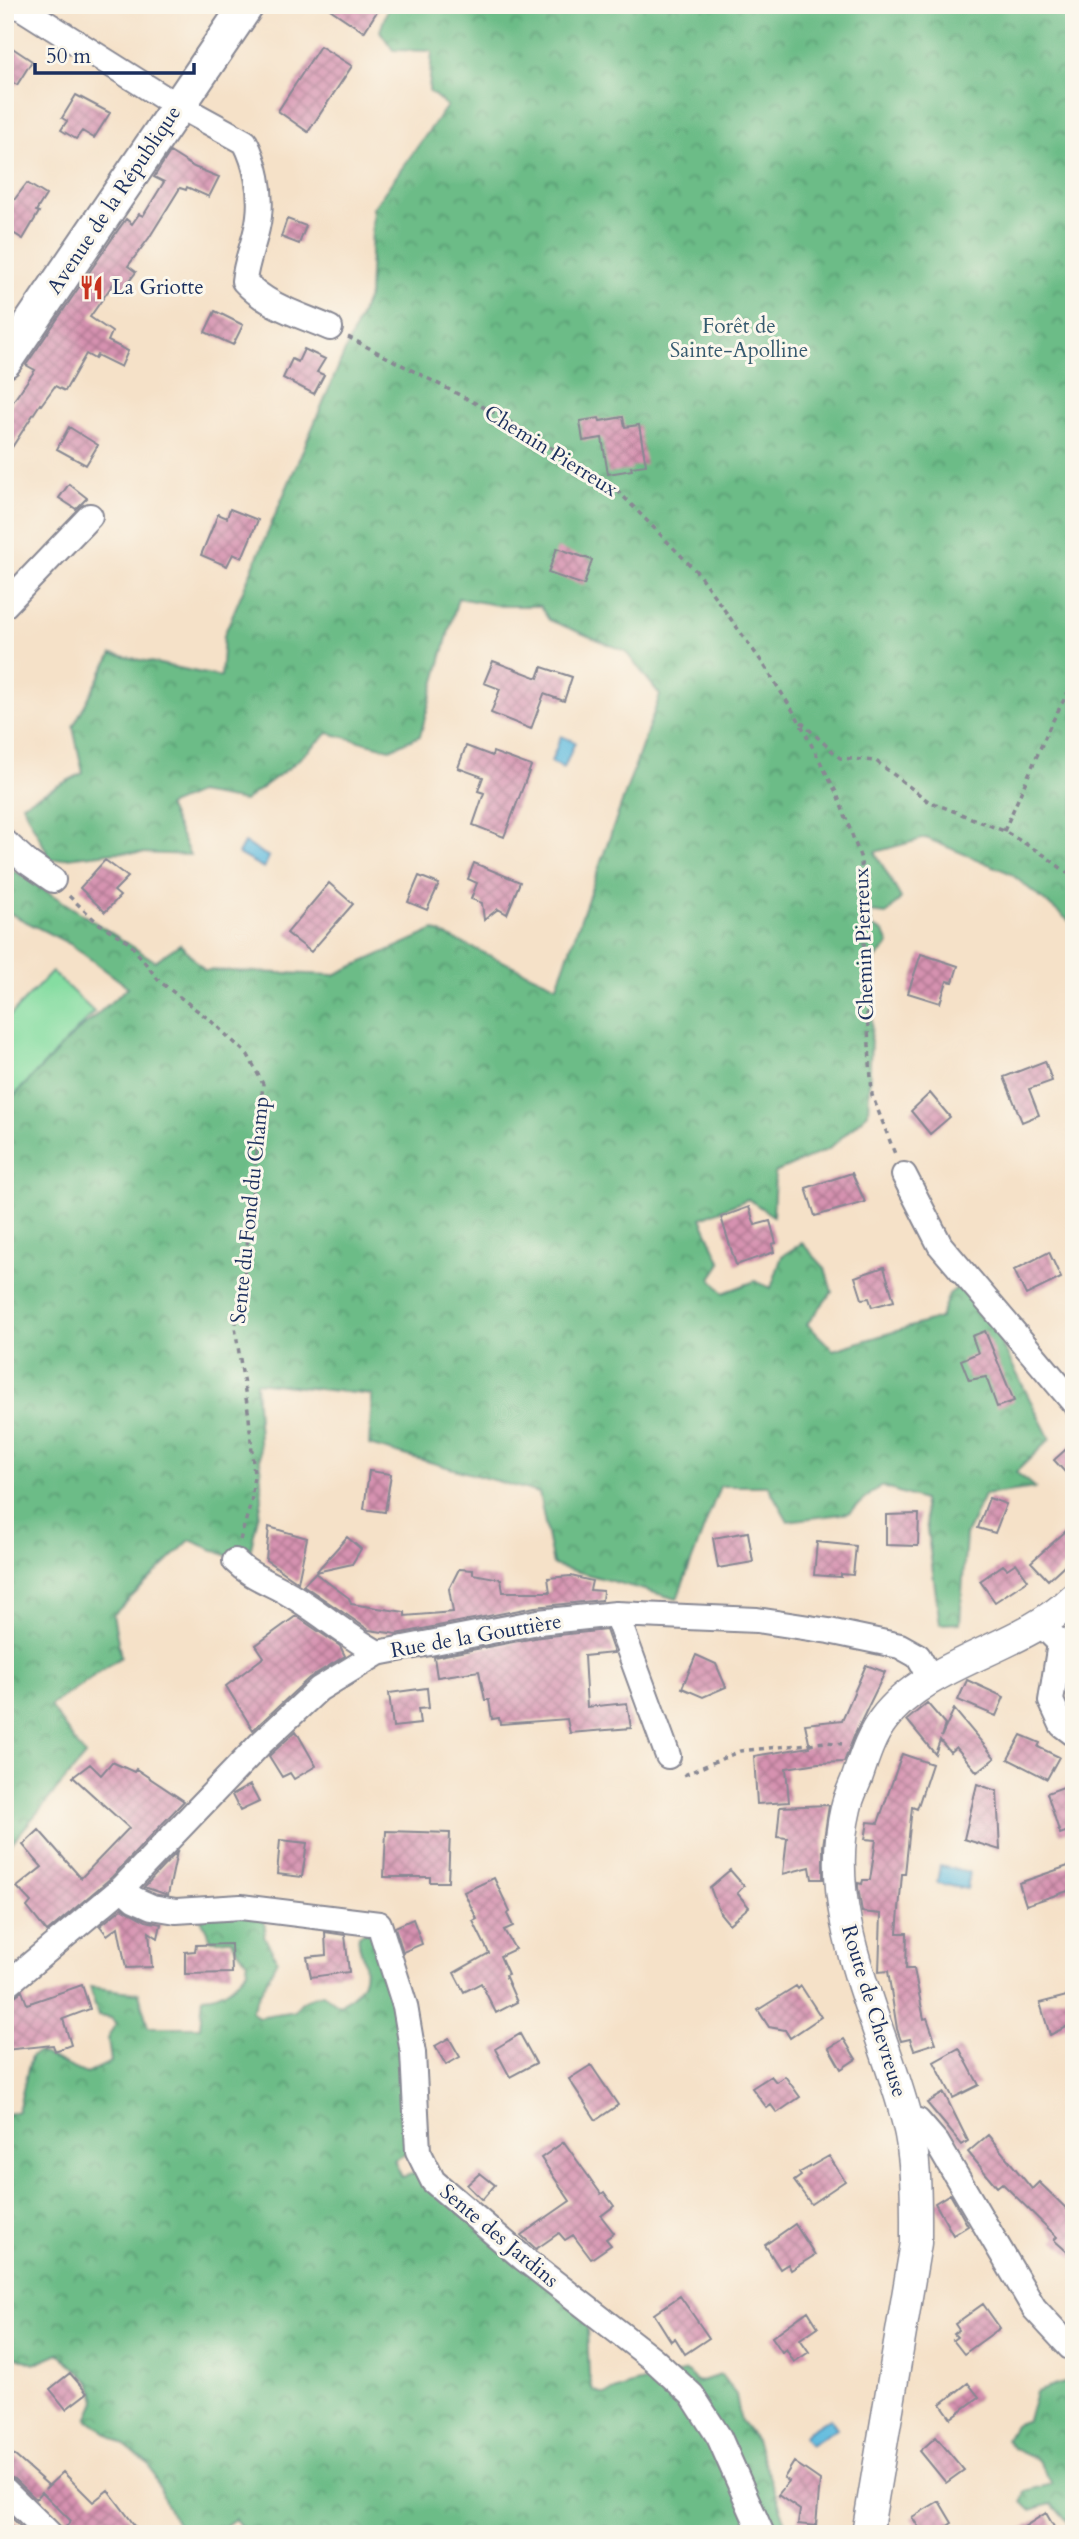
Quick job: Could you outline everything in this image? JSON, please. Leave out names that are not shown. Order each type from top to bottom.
[{"type":"main road","name":"Avenue de la République","points":[[5,361],[247,5]]},
{"type":"street","points":[[17,5],[161,96],[245,142],[252,155],[258,184],[259,217],[244,281],[256,294],[330,328]]},
{"type":"street","points":[[5,605],[90,516]]},
{"type":"street","points":[[5,842],[53,880]]},
{"type":"street","points":[[904,1175],[940,1245],[1074,1403]]},
{"type":"street","points":[[235,1561],[247,1573],[291,1594],[349,1637],[378,1653]]},
{"type":"street","name":"Route de Chevreuse","points":[[867,2534],[916,2243],[914,2165],[908,2122],[848,1938],[840,1867],[846,1808],[868,1747],[883,1720],[906,1696],[931,1679],[987,1653],[1040,1623],[1074,1598]]},
{"type":"street","points":[[616,1614],[668,1756]]},
{"type":"street","name":"Rue de la Gouttière","points":[[5,1986],[122,1888],[261,1742],[319,1689],[378,1653],[538,1622],[616,1614],[757,1620],[900,1646],[918,1656],[931,1679]]},
{"type":"street","points":[[1040,1623],[1060,1643],[1051,1701],[1062,1725],[1074,1734]]},
{"type":"street","name":"Sente des Jardins","points":[[122,1888],[134,1899],[152,1907],[176,1911],[241,1907],[379,1924],[405,2006],[413,2053],[418,2151],[433,2181],[523,2258],[653,2359],[692,2395],[719,2437],[762,2534]]},
{"type":"street","points":[[908,2122],[918,2121],[937,2143],[1034,2308],[1070,2347]]},
{"type":"street","points":[[5,2490],[50,2534]]},
{"type":"path","name":"Chemin Pierreux","points":[[330,328],[502,417],[615,488],[697,572],[757,654],[797,719],[837,794],[861,859],[872,1095],[904,1175]]},
{"type":"path","points":[[1004,831],[1050,726],[1074,681]]},
{"type":"path","points":[[797,719],[840,758],[876,761],[929,801],[1004,831],[1044,855],[1074,878]]},
{"type":"path","name":"Sente du Fond du Champ","points":[[53,880],[98,923],[129,942],[159,981],[211,1021],[248,1055],[263,1084],[242,1297],[235,1327],[249,1417],[254,1475],[251,1503],[235,1561]]},
{"type":"path","points":[[668,1756],[677,1777],[740,1751],[827,1742],[868,1747]]},
{"type":"green space","name":"Forêt de Sainte-Apolline","points":[[389,5],[1074,5],[1074,925],[1010,873],[926,838],[875,852],[901,898],[887,914],[869,912],[872,927],[884,932],[889,944],[874,961],[868,1113],[829,1149],[775,1173],[773,1216],[748,1199],[701,1218],[721,1263],[711,1278],[723,1293],[755,1281],[771,1288],[782,1256],[802,1243],[825,1268],[832,1292],[807,1324],[833,1350],[940,1318],[949,1294],[961,1285],[990,1321],[1050,1439],[1016,1472],[1035,1488],[984,1495],[966,1535],[960,1623],[940,1624],[923,1500],[880,1486],[849,1513],[788,1521],[768,1486],[720,1486],[677,1599],[553,1565],[539,1493],[369,1445],[372,1395],[256,1382],[262,1500],[247,1564],[190,1540],[113,1615],[121,1657],[50,1706],[85,1756],[5,1851],[5,1086],[15,1095],[67,1041],[128,987],[70,944],[5,911],[5,873],[15,871],[155,961],[180,944],[204,970],[334,975],[434,930],[557,986],[660,695],[625,651],[549,620],[540,606],[501,606],[458,598],[420,736],[390,749],[328,733],[290,767],[244,801],[198,793],[167,806],[190,855],[117,852],[51,860],[22,804],[83,773],[73,727],[112,654],[221,677],[224,635],[369,295],[373,208],[447,106],[429,91],[432,51],[393,50],[380,31]]},
{"type":"green space","points":[[52,972],[94,1012],[15,1095],[5,1086],[5,1021]]},
{"type":"green space","points":[[199,1915],[262,1916],[266,1926],[264,1936],[277,1960],[251,2011],[258,2017],[295,2011],[303,2001],[323,1994],[340,2005],[347,2000],[361,1986],[365,1974],[359,1935],[371,1929],[397,1999],[411,2151],[394,2160],[402,2177],[418,2172],[578,2314],[587,2327],[589,2375],[593,2390],[605,2395],[686,2371],[697,2382],[721,2375],[736,2395],[741,2422],[756,2440],[790,2534],[246,2534],[235,2519],[214,2534],[182,2534],[149,2464],[88,2419],[96,2401],[91,2382],[59,2353],[34,2364],[5,2352],[5,2115],[18,2111],[31,2056],[38,2052],[86,2074],[111,2062],[108,2039],[116,2024],[111,2018],[98,2016],[90,1987],[139,1993],[148,2027],[200,2027],[203,1997],[229,1989],[248,1970],[247,1962],[231,1940],[211,1940]]},
{"type":"green space","points":[[1074,2373],[1074,2525],[1070,2525],[1052,2504],[1030,2510],[1022,2502],[1025,2491],[1052,2484],[1037,2459],[1013,2448],[1006,2439],[1014,2425],[1028,2420],[1036,2392],[1067,2382]]},
{"type":"water","points":[[561,736],[575,742],[564,768],[551,762]]},
{"type":"water","points":[[244,843],[269,857],[264,868],[238,854]]},
{"type":"water","points":[[940,1866],[970,1872],[967,1889],[937,1883]]},
{"type":"water","points":[[830,2418],[837,2428],[810,2445],[804,2437],[806,2433]]},
{"type":"building","points":[[324,5],[381,5],[364,32]]},
{"type":"building","points":[[5,43],[32,61],[17,85],[5,78]]},
{"type":"building","points":[[320,46],[352,66],[308,132],[278,111]]},
{"type":"building","points":[[76,95],[110,113],[94,138],[82,131],[76,139],[61,130],[67,121],[62,118]]},
{"type":"building","points":[[170,152],[194,167],[219,177],[209,197],[187,187],[186,190],[180,188],[128,266],[136,272],[122,291],[113,284],[90,317],[112,332],[108,341],[128,351],[121,367],[97,355],[95,359],[86,354],[65,391],[55,386],[5,458],[5,413],[35,370],[26,365],[126,219],[132,224],[139,214],[143,216],[164,182],[154,177]]},
{"type":"building","points":[[27,183],[46,195],[23,239],[5,228],[5,212]]},
{"type":"building","points":[[287,219],[306,226],[299,244],[281,237]]},
{"type":"building","points":[[215,311],[243,325],[233,345],[205,332]]},
{"type":"building","points":[[304,349],[325,359],[317,372],[324,375],[314,394],[283,378],[292,359],[298,362]]},
{"type":"building","points":[[623,417],[625,427],[639,425],[646,465],[608,474],[602,438],[583,441],[580,421]]},
{"type":"building","points":[[69,427],[98,445],[86,465],[57,449]]},
{"type":"building","points":[[69,484],[87,498],[76,509],[59,498]]},
{"type":"building","points":[[230,509],[258,520],[242,558],[233,554],[227,566],[201,555],[218,514],[227,518]]},
{"type":"building","points":[[557,548],[592,560],[584,585],[548,573]]},
{"type":"building","points":[[493,661],[538,678],[542,667],[572,677],[564,701],[544,694],[531,729],[491,713],[500,689],[484,683]]},
{"type":"building","points":[[466,746],[492,756],[493,752],[531,766],[504,837],[473,825],[484,793],[478,791],[483,777],[458,768]]},
{"type":"building","points":[[105,860],[128,877],[114,891],[120,896],[105,912],[80,888]]},
{"type":"building","points":[[474,863],[520,882],[507,914],[498,909],[484,920],[482,903],[471,899],[477,883],[468,879]]},
{"type":"building","points":[[419,876],[439,884],[427,910],[408,902]]},
{"type":"building","points":[[329,883],[353,904],[311,952],[287,933]]},
{"type":"building","points":[[921,954],[958,966],[953,982],[947,981],[940,1003],[908,993]]},
{"type":"building","points":[[1045,1061],[1052,1081],[1029,1089],[1039,1115],[1022,1122],[1004,1077]]},
{"type":"building","points":[[930,1093],[950,1117],[930,1134],[911,1111]]},
{"type":"building","points":[[852,1173],[865,1202],[815,1216],[806,1188]]},
{"type":"building","points":[[749,1207],[755,1225],[770,1221],[776,1243],[772,1244],[774,1252],[736,1265],[721,1217]]},
{"type":"building","points":[[1049,1252],[1061,1278],[1026,1295],[1014,1270]]},
{"type":"building","points":[[884,1267],[894,1301],[872,1307],[869,1298],[862,1299],[855,1277]]},
{"type":"building","points":[[985,1331],[1014,1401],[997,1407],[986,1377],[969,1380],[961,1360],[978,1353],[972,1336]]},
{"type":"building","points":[[1074,1442],[1074,1482],[1054,1460]]},
{"type":"building","points":[[369,1471],[391,1474],[385,1512],[364,1509]]},
{"type":"building","points":[[989,1498],[1006,1504],[995,1533],[978,1528]]},
{"type":"building","points":[[919,1514],[918,1546],[886,1545],[886,1515]]},
{"type":"building","points":[[1074,1524],[1074,1556],[1048,1580],[1031,1562]]},
{"type":"building","points":[[269,1527],[307,1538],[298,1582],[266,1560]]},
{"type":"building","points":[[748,1532],[753,1562],[718,1568],[713,1538]]},
{"type":"building","points":[[347,1537],[361,1549],[352,1564],[316,1572]]},
{"type":"building","points":[[817,1542],[856,1546],[853,1575],[814,1575]]},
{"type":"building","points":[[1016,1563],[1028,1580],[995,1602],[980,1581],[1003,1565],[1007,1569]]},
{"type":"building","points":[[459,1569],[473,1570],[473,1574],[501,1579],[503,1592],[550,1592],[548,1578],[571,1576],[592,1581],[590,1590],[603,1591],[602,1600],[535,1607],[397,1634],[369,1630],[303,1585],[315,1573],[349,1598],[351,1604],[405,1612],[405,1616],[453,1612],[449,1589]]},
{"type":"building","points":[[296,1616],[340,1646],[345,1656],[309,1678],[253,1730],[226,1686],[264,1657],[256,1645]]},
{"type":"building","points":[[606,1630],[614,1653],[584,1656],[587,1707],[627,1703],[631,1728],[570,1733],[567,1719],[500,1724],[499,1718],[492,1719],[479,1671],[437,1677],[434,1657],[540,1637]]},
{"type":"building","points":[[696,1655],[716,1664],[726,1687],[703,1697],[682,1688]]},
{"type":"building","points":[[866,1665],[885,1672],[844,1762],[786,1768],[789,1802],[757,1804],[754,1756],[810,1747],[805,1724],[842,1720]]},
{"type":"building","points":[[967,1680],[1004,1697],[996,1716],[958,1700]]},
{"type":"building","points":[[427,1688],[429,1708],[418,1709],[420,1724],[393,1727],[389,1693]]},
{"type":"building","points":[[927,1703],[945,1724],[941,1737],[954,1709],[995,1758],[977,1772],[956,1747],[950,1752],[940,1740],[935,1754],[907,1720]]},
{"type":"building","points":[[296,1731],[316,1766],[294,1779],[290,1773],[282,1777],[269,1756]]},
{"type":"building","points":[[1021,1735],[1040,1743],[1038,1747],[1059,1757],[1047,1779],[1008,1759]]},
{"type":"building","points":[[902,1754],[932,1764],[917,1809],[912,1807],[897,1933],[907,1933],[906,1969],[914,1969],[924,2019],[927,2018],[936,2043],[914,2050],[910,2039],[901,2041],[897,2029],[888,1971],[879,1972],[881,1914],[862,1912],[858,1887],[858,1883],[862,1884],[863,1880],[870,1880],[876,1840],[865,1839],[868,1822],[878,1823]]},
{"type":"building","points":[[112,1762],[134,1772],[136,1769],[184,1801],[112,1877],[47,1932],[27,1907],[31,1902],[17,1887],[42,1867],[23,1845],[39,1830],[81,1878],[129,1828],[73,1777],[90,1764],[101,1775]]},
{"type":"building","points":[[977,1784],[997,1791],[1000,1850],[964,1839]]},
{"type":"building","points":[[250,1785],[259,1802],[240,1811],[232,1795]]},
{"type":"building","points":[[1066,1786],[1069,1795],[1074,1793],[1074,1829],[1060,1834],[1047,1793]]},
{"type":"building","points":[[829,1805],[823,1846],[823,1879],[812,1879],[810,1867],[783,1874],[787,1838],[777,1837],[780,1807]]},
{"type":"building","points":[[386,1831],[450,1833],[448,1882],[430,1882],[430,1877],[384,1877]]},
{"type":"building","points":[[280,1840],[307,1843],[302,1877],[277,1874]]},
{"type":"building","points":[[177,1852],[168,1895],[144,1887]]},
{"type":"building","points":[[1074,1864],[1074,1889],[1026,1905],[1019,1883]]},
{"type":"building","points":[[730,1870],[744,1886],[737,1893],[749,1907],[729,1924],[720,1913],[710,1887]]},
{"type":"building","points":[[494,1878],[510,1912],[507,1914],[513,1926],[504,1930],[515,1949],[500,1956],[517,2002],[496,2013],[481,1983],[464,1992],[454,1973],[489,1953],[473,1921],[477,1919],[464,1892]]},
{"type":"building","points":[[122,1908],[146,1921],[161,1924],[158,1938],[149,1932],[152,1967],[126,1968],[118,1927],[107,1935],[100,1926]]},
{"type":"building","points":[[413,1919],[422,1944],[403,1952],[395,1927]]},
{"type":"building","points":[[325,1932],[345,1935],[349,1972],[311,1977],[307,1957],[326,1955]]},
{"type":"building","points":[[231,1944],[232,1973],[185,1974],[185,1952],[195,1951],[196,1945]]},
{"type":"building","points":[[82,1985],[90,2009],[63,2019],[71,2045],[55,2051],[53,2045],[5,2050],[5,2006],[12,1998],[22,1991],[27,2004]]},
{"type":"building","points":[[796,1986],[798,1989],[801,1986],[821,2017],[790,2038],[785,2030],[769,2027],[758,2010]]},
{"type":"building","points":[[1074,1994],[1074,2023],[1050,2035],[1040,2003]]},
{"type":"building","points":[[520,2034],[536,2063],[510,2077],[495,2049]]},
{"type":"building","points":[[449,2038],[460,2057],[446,2065],[435,2046]]},
{"type":"building","points":[[844,2039],[856,2059],[841,2069],[829,2048]]},
{"type":"building","points":[[959,2048],[979,2085],[953,2098],[934,2062]]},
{"type":"building","points":[[591,2065],[618,2105],[596,2120],[569,2079]]},
{"type":"building","points":[[771,2076],[776,2082],[785,2076],[800,2097],[777,2113],[771,2105],[767,2108],[752,2088]]},
{"type":"building","points":[[944,2093],[968,2141],[962,2145],[927,2103]]},
{"type":"building","points":[[988,2135],[1032,2189],[1039,2182],[1074,2216],[1074,2258],[1054,2240],[1057,2237],[1002,2183],[997,2187],[968,2152]]},
{"type":"building","points":[[564,2142],[601,2194],[604,2192],[614,2206],[601,2216],[614,2233],[606,2239],[611,2245],[591,2259],[573,2235],[565,2240],[559,2233],[536,2249],[521,2235],[570,2201],[541,2158]]},
{"type":"building","points":[[829,2156],[845,2181],[811,2204],[794,2181],[801,2176],[799,2173]]},
{"type":"building","points":[[480,2173],[495,2185],[482,2200],[467,2185]]},
{"type":"building","points":[[950,2194],[968,2226],[953,2235],[935,2203]]},
{"type":"building","points":[[795,2224],[815,2255],[791,2270],[788,2264],[780,2269],[765,2245]]},
{"type":"building","points":[[680,2296],[709,2338],[685,2354],[675,2338],[671,2341],[654,2314]]},
{"type":"building","points":[[983,2304],[1000,2328],[964,2354],[953,2340],[957,2337],[954,2334],[959,2330],[955,2324]]},
{"type":"building","points":[[808,2311],[818,2327],[800,2339],[809,2352],[794,2362],[786,2349],[782,2352],[772,2337]]},
{"type":"building","points":[[70,2373],[87,2393],[66,2409],[50,2389]]},
{"type":"building","points":[[968,2383],[979,2397],[951,2418],[941,2404]]},
{"type":"building","points":[[936,2437],[964,2470],[946,2483],[920,2451]]},
{"type":"building","points":[[5,2447],[48,2485],[45,2489],[63,2472],[93,2502],[108,2490],[141,2534],[64,2534],[64,2529],[71,2521],[42,2492],[36,2499],[15,2479],[5,2476]]},
{"type":"building","points":[[794,2462],[820,2480],[816,2526],[798,2524],[800,2510],[778,2495],[789,2481],[784,2478]]},
{"type":"building","points":[[939,2501],[952,2523],[935,2534],[923,2534],[912,2517]]},
{"type":"building","points":[[5,2511],[28,2534],[5,2534]]},
{"type":"building","points":[[1046,2513],[1058,2534],[1013,2534]]},
{"type":"place","name":"La Griotte","points":[[92,287]]}]
